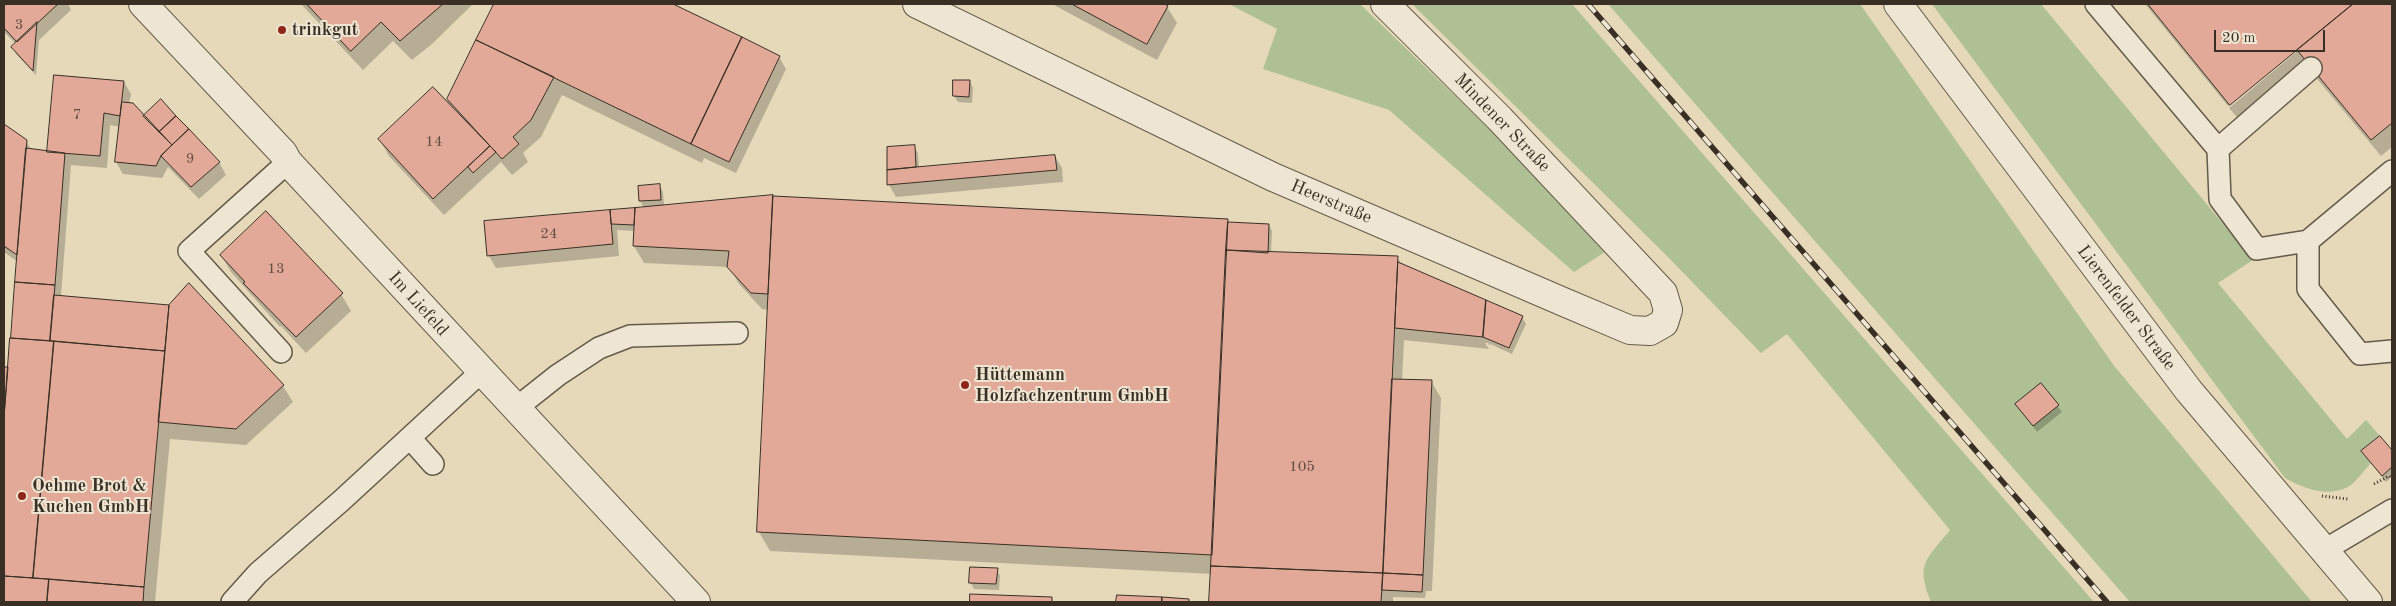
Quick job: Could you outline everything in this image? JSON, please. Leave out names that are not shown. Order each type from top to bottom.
[{"type":"street","name":"Im Liefeld","points":[[143,4],[283,153],[288,162],[481,372],[696,602]]},
{"type":"street","name":"Heerstraße","points":[[917,4],[1273,177],[1622,327],[1630,330],[1650,331],[1664,323],[1668,310],[1663,293],[1618,244]]},
{"type":"street","name":"Mindener Straße","points":[[1385,4],[1618,244]]},
{"type":"street","name":"Lierenfelder Straße","points":[[1898,4],[2189,391],[2368,602]]},
{"type":"lane","points":[[2096,4],[2218,149],[2220,199],[2257,249],[2308,241],[2392,171]]},
{"type":"lane","points":[[2218,149],[2311,68]]},
{"type":"lane","points":[[281,352],[189,251],[288,162]]},
{"type":"lane","points":[[2308,241],[2308,289],[2360,354],[2392,351]]},
{"type":"lane","points":[[516,409],[558,375],[599,348],[630,336],[737,332]]},
{"type":"lane","points":[[232,602],[258,573],[481,372]]},
{"type":"lane","points":[[410,438],[433,464]]},
{"type":"lane","points":[[2323,551],[2392,510]]},
{"type":"path","points":[[2286,507],[2303,491],[2341,499],[2356,498]]},
{"type":"green space","points":[[1229,4],[1360,4],[1562,199],[1605,252],[1574,272],[1389,110],[1263,69],[1277,29]]},
{"type":"green space","points":[[1412,4],[1572,4],[2094,602],[1931,602],[1924,578],[1926,562],[1950,530],[1787,334],[1761,353],[1665,254]]},
{"type":"green space","points":[[1608,4],[1860,4],[2115,367],[2312,602],[2130,602]]},
{"type":"green space","points":[[1932,4],[2041,4],[2253,260],[2218,283],[2347,439],[2366,420],[2380,436],[2361,451],[2371,463],[2353,483],[2346,488],[2330,492],[2307,488],[2285,478]]},
{"type":"building","points":[[4,4],[58,4],[17,42],[4,28]]},
{"type":"building","points":[[307,4],[443,4],[400,41],[381,22],[351,51]]},
{"type":"building","points":[[494,4],[673,4],[742,37],[691,144],[476,40]]},
{"type":"building","points":[[1072,4],[1165,4],[1168,6],[1147,44]]},
{"type":"building","points":[[2148,4],[2353,4],[2230,105]]},
{"type":"building","points":[[2353,4],[2392,4],[2392,123],[2371,140],[2297,50]]},
{"type":"building","points":[[37,22],[33,71],[11,47]]},
{"type":"building","points":[[742,37],[780,56],[729,162],[691,144]]},
{"type":"building","points":[[476,40],[554,77],[531,120],[513,137],[519,144],[502,159],[447,99]]},
{"type":"building","points":[[54,75],[124,81],[120,116],[104,113],[100,156],[47,152]]},
{"type":"building","points":[[953,80],[970,80],[969,97],[953,96]]},
{"type":"building","points":[[433,87],[490,146],[433,199],[378,139]]},
{"type":"building","points":[[161,99],[176,116],[159,132],[143,116]]},
{"type":"building","points":[[122,102],[133,103],[172,145],[161,156],[156,166],[115,162]]},
{"type":"building","points":[[176,116],[189,129],[172,145],[159,132]]},
{"type":"building","points":[[4,124],[27,140],[17,255],[4,246]]},
{"type":"building","points":[[189,129],[220,162],[191,187],[161,156]]},
{"type":"building","points":[[915,145],[916,167],[887,170],[887,147]]},
{"type":"building","points":[[490,146],[496,152],[473,173],[468,167]]},
{"type":"building","points":[[26,148],[65,153],[55,285],[15,282]]},
{"type":"building","points":[[1055,155],[1057,170],[887,185],[887,170]]},
{"type":"building","points":[[660,184],[661,200],[639,201],[638,186]]},
{"type":"building","points":[[773,195],[768,294],[751,293],[727,267],[729,251],[633,246],[635,208]]},
{"type":"building","points":[[773,196],[1228,219],[1212,555],[757,532]]},
{"type":"building","points":[[635,208],[634,225],[611,224],[610,210]]},
{"type":"building","points":[[610,210],[613,244],[487,256],[484,221]]},
{"type":"building","points":[[266,211],[343,293],[296,337],[243,283],[245,282],[220,255]]},
{"type":"building","points":[[1228,222],[1269,224],[1268,253],[1226,250]]},
{"type":"building","points":[[1226,250],[1398,256],[1383,573],[1211,566]]},
{"type":"building","points":[[1398,262],[1486,300],[1483,337],[1395,328]]},
{"type":"building","points":[[15,282],[55,285],[50,341],[11,338]]},
{"type":"building","points":[[189,283],[284,385],[236,429],[158,422],[169,305]]},
{"type":"building","points":[[54,295],[169,305],[165,351],[50,341]]},
{"type":"building","points":[[1486,300],[1523,316],[1509,348],[1483,337]]},
{"type":"building","name":"Oehme Brot & Kuchen GmbH","points":[[10,338],[54,341],[33,578],[4,576],[4,417]]},
{"type":"building","points":[[54,341],[165,351],[144,587],[33,578]]},
{"type":"building","points":[[4,367],[8,367],[4,417]]},
{"type":"building","points":[[1392,379],[1432,380],[1423,575],[1383,573]]},
{"type":"building","points":[[2041,383],[2059,405],[2033,426],[2015,404]]},
{"type":"building","points":[[2380,436],[2392,450],[2392,467],[2382,476],[2361,451]]},
{"type":"building","points":[[1211,566],[1383,573],[1381,602],[1209,602]]},
{"type":"building","points":[[970,567],[998,568],[996,584],[969,583]]},
{"type":"building","points":[[1383,573],[1423,575],[1422,592],[1382,590]]},
{"type":"building","points":[[4,576],[49,579],[47,602],[4,602]]},
{"type":"building","points":[[49,579],[144,587],[143,602],[47,602]]},
{"type":"building","points":[[970,594],[1052,597],[1052,602],[970,602]]},
{"type":"building","points":[[1117,595],[1162,597],[1162,602],[1116,602]]},
{"type":"building","points":[[1162,597],[1189,599],[1189,602],[1162,602]]},
{"type":"railway","points":[[1588,4],[2107,602]]},
{"type":"place","name":"trinkgut","points":[[282,30]]},
{"type":"place","name":"Hüttemann Holzfachzentrum GmbH","points":[[965,385]]},
{"type":"place","name":"Oehme Brot & Kuchen GmbH","points":[[22,496]]}]
